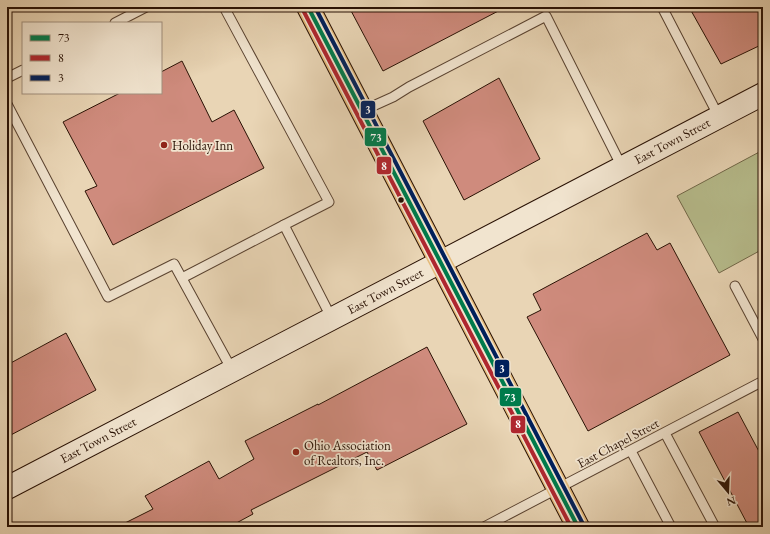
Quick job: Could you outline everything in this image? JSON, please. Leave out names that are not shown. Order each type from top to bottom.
[{"type":"main road","points":[[308,7],[578,527]]},
{"type":"street","name":"East Town Street","points":[[7,488],[763,94]]},
{"type":"lane","points":[[117,22],[146,7]]},
{"type":"lane","points":[[182,278],[329,202],[224,7]]},
{"type":"lane","points":[[662,7],[719,117]]},
{"type":"lane","points":[[362,112],[546,16],[622,167]]},
{"type":"lane","points":[[7,78],[22,70]]},
{"type":"lane","points":[[7,104],[108,297],[174,264],[232,370]]},
{"type":"lane","points":[[284,225],[332,318]]},
{"type":"lane","points":[[735,286],[763,340]]},
{"type":"lane","name":"East Chapel Street","points":[[484,527],[763,381]]},
{"type":"lane","points":[[665,433],[715,527]]},
{"type":"lane","points":[[631,451],[671,527]]},
{"type":"green space","points":[[763,150],[763,249],[719,273],[677,196]]},
{"type":"building","points":[[349,7],[506,7],[383,71]]},
{"type":"building","points":[[689,7],[763,7],[763,44],[721,64]]},
{"type":"building","name":"Holiday Inn","points":[[182,61],[212,122],[234,110],[264,168],[113,245],[85,191],[97,186],[63,122],[118,94],[162,94],[162,71]]},
{"type":"building","points":[[499,78],[540,159],[464,200],[423,121]]},
{"type":"building","points":[[647,233],[657,250],[670,243],[730,355],[588,431],[527,317],[541,310],[533,294]]},
{"type":"building","points":[[66,333],[96,390],[7,437],[7,365]]},
{"type":"building","points":[[427,347],[467,424],[377,470],[367,452],[251,510],[253,514],[229,527],[117,527],[153,509],[145,496],[209,461],[219,479],[254,459],[245,441],[318,405]]},
{"type":"building","points":[[738,412],[763,459],[763,527],[749,527],[699,432]]},
{"type":"transit line","name":"73","points":[[308,7],[578,527]]},
{"type":"transit line","name":"3","points":[[315,7],[583,524]]},
{"type":"transit line","name":"8","points":[[303,10],[571,527]]},
{"type":"place","name":"Holiday Inn","points":[[164,145]]},
{"type":"place","name":"Ohio Association of Realtors, Inc.","points":[[296,452]]}]
